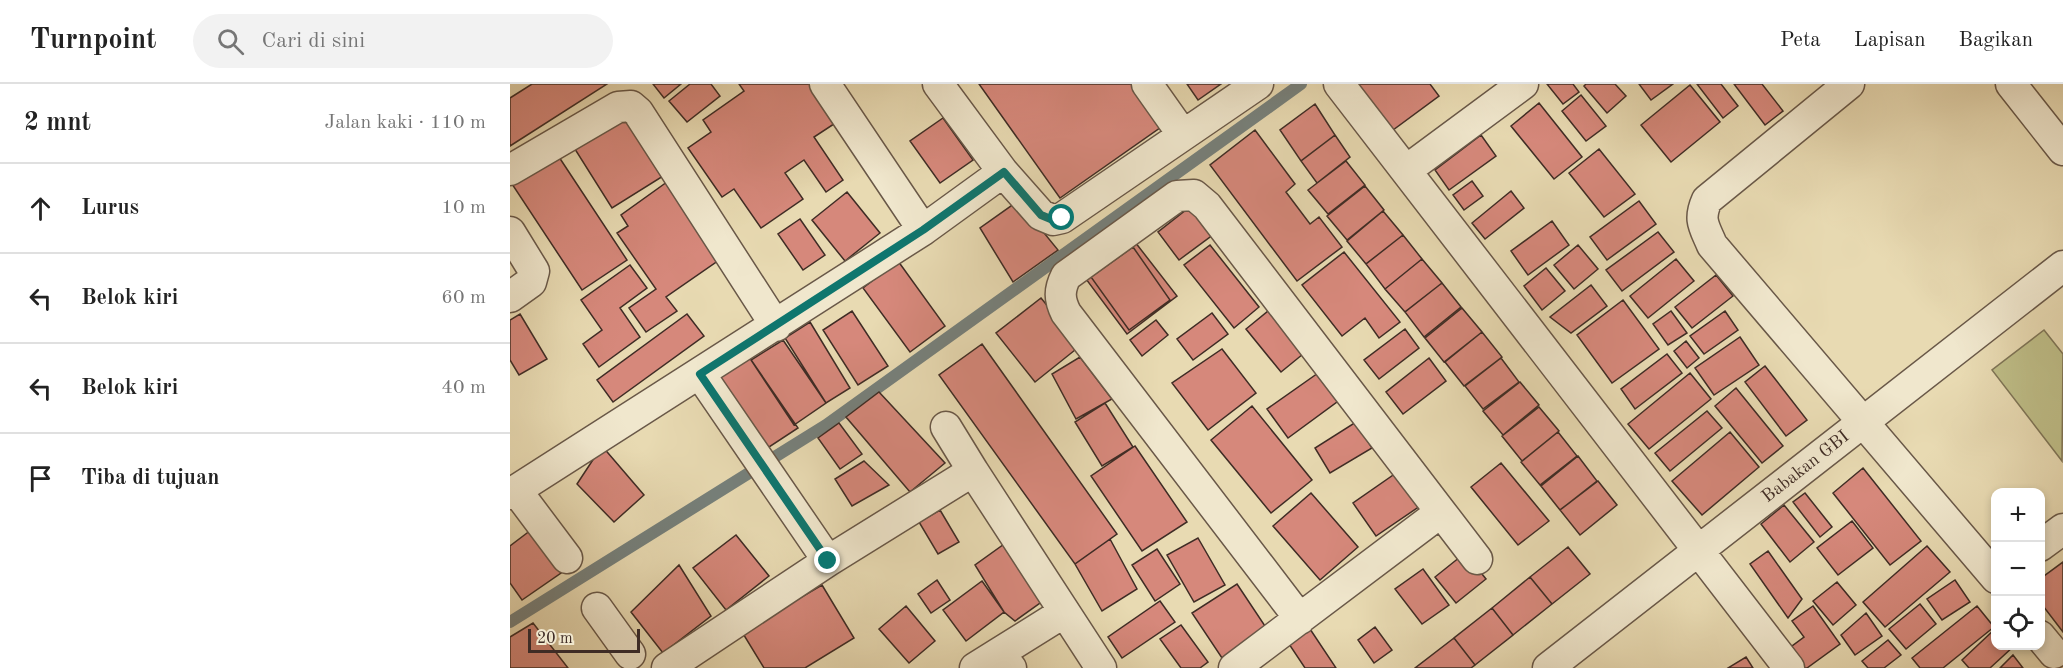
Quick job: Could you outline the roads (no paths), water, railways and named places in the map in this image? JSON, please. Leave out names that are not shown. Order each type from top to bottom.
[{"type":"street","points":[[825,84],[923,230]]},
{"type":"street","points":[[938,84],[1004,172],[1041,215],[1053,220],[1062,218],[1258,84]]},
{"type":"street","points":[[1147,84],[1183,135]]},
{"type":"street","points":[[1339,84],[1408,169],[1789,668]]},
{"type":"street","points":[[1408,169],[1523,84]]},
{"type":"street","points":[[1849,84],[1721,187],[1707,200],[1701,214],[1712,245],[1991,573]]},
{"type":"street","points":[[2011,84],[2063,150]]},
{"type":"street","points":[[510,170],[618,107],[631,106],[638,112],[776,326]]},
{"type":"street","points":[[567,558],[513,492],[776,326],[923,230],[1004,172]]},
{"type":"street","points":[[1300,619],[1066,313],[1060,301],[1060,288],[1066,276],[1077,266],[1177,196],[1194,195],[1202,199],[1477,558]]},
{"type":"street","points":[[510,232],[534,271],[531,282],[510,297]]},
{"type":"street","name":"Babakan GBI","points":[[1548,668],[2063,266]]},
{"type":"street","points":[[700,374],[828,561]]},
{"type":"street","points":[[946,427],[1063,613],[1101,668]]},
{"type":"street","points":[[667,668],[828,561],[973,471]]},
{"type":"street","points":[[1234,668],[1441,512]]},
{"type":"street","points":[[2045,542],[2063,529]]},
{"type":"street","points":[[597,608],[627,663]]},
{"type":"street","points":[[995,663],[1063,613]]},
{"type":"waterway","points":[[510,622],[826,425],[1301,84]]}]
